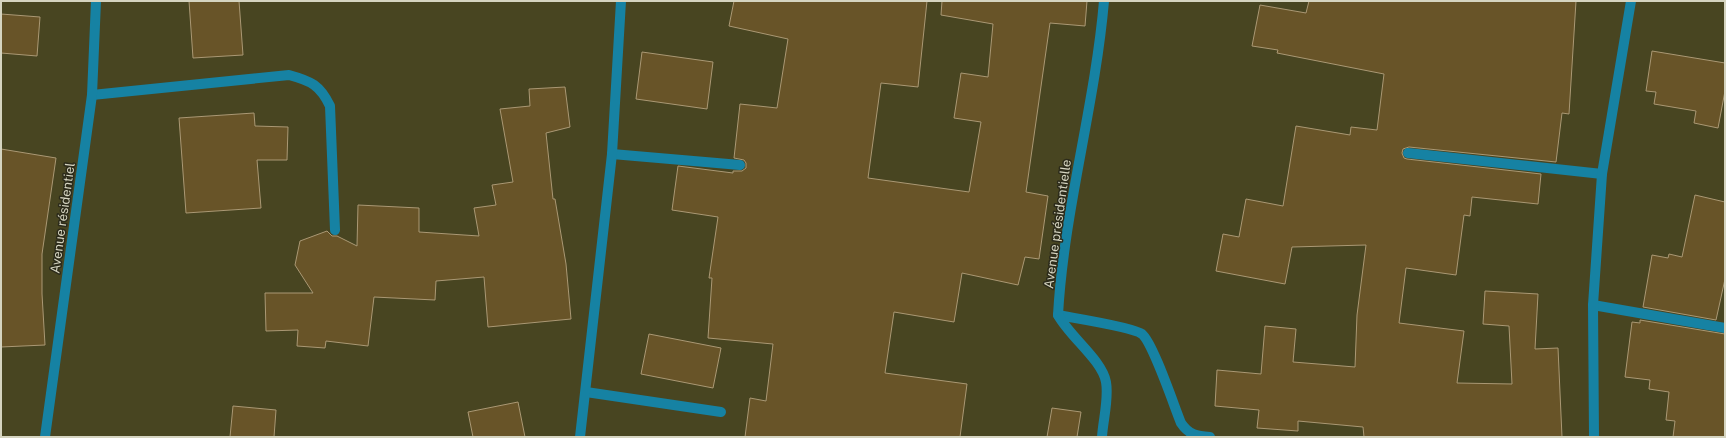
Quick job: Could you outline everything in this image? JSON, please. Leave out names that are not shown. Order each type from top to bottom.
[{"type":"street","name":"Avenue résidentiel","points":[[45,437],[92,95],[96,1]]},
{"type":"street","points":[[580,437],[612,154],[621,1]]},
{"type":"street","name":"Avenue présidentielle","points":[[1058,315],[1072,195],[1101,36],[1104,1]]},
{"type":"street","points":[[1594,437],[1593,305],[1602,174],[1631,1]]},
{"type":"street","points":[[92,95],[289,75],[309,81],[323,92],[330,106],[335,230]]},
{"type":"street","points":[[1408,153],[1602,174]]},
{"type":"street","points":[[612,154],[740,166]]},
{"type":"street","points":[[1593,305],[1725,328]]},
{"type":"street","points":[[1058,315],[1064,327],[1102,370],[1106,382],[1107,393],[1102,437]]},
{"type":"street","points":[[1058,315],[1124,328],[1141,334],[1151,348],[1181,423],[1187,431],[1198,436],[1210,437]]},
{"type":"street","points":[[586,392],[720,412]]},
{"type":"building","points":[[189,1],[239,1],[243,55],[193,58]]},
{"type":"building","points":[[734,1],[927,1],[918,87],[881,83],[868,178],[969,192],[981,122],[954,118],[961,73],[988,77],[993,24],[941,15],[942,1],[1087,1],[1085,26],[1050,23],[1026,192],[1048,196],[1039,259],[1025,257],[1018,285],[962,273],[954,322],[894,312],[885,373],[967,384],[960,437],[745,437],[750,398],[766,401],[773,344],[708,338],[712,278],[709,278],[718,217],[672,210],[678,166],[733,173],[733,171],[742,171],[746,168],[746,163],[744,160],[734,158],[740,104],[777,108],[788,39],[729,26]]},
{"type":"building","points":[[1309,1],[1576,1],[1569,114],[1562,113],[1556,162],[1409,147],[1403,149],[1402,153],[1404,158],[1407,159],[1541,174],[1538,204],[1472,197],[1470,216],[1464,215],[1456,275],[1406,268],[1399,323],[1464,331],[1457,383],[1512,384],[1509,326],[1483,324],[1485,291],[1538,294],[1535,349],[1558,348],[1562,437],[1364,437],[1363,427],[1298,421],[1298,431],[1257,428],[1259,410],[1215,406],[1217,370],[1261,374],[1265,326],[1296,329],[1293,362],[1355,367],[1357,315],[1366,245],[1292,247],[1285,284],[1216,271],[1223,234],[1239,237],[1246,199],[1283,206],[1296,126],[1350,135],[1351,127],[1377,130],[1384,74],[1277,53],[1278,50],[1252,46],[1260,5],[1306,13]]},
{"type":"building","points":[[1,14],[40,17],[37,56],[1,53]]},
{"type":"building","points":[[1652,51],[1725,63],[1725,91],[1718,128],[1694,123],[1696,111],[1654,104],[1656,92],[1646,91]]},
{"type":"building","points":[[642,52],[713,62],[707,109],[636,99]]},
{"type":"building","points":[[565,87],[570,127],[546,133],[553,199],[555,199],[566,264],[571,319],[488,327],[484,277],[436,281],[435,300],[374,297],[368,346],[326,341],[325,348],[297,346],[298,330],[266,331],[265,293],[313,293],[295,265],[300,241],[327,231],[332,236],[337,236],[357,246],[358,205],[419,208],[419,232],[479,236],[474,208],[496,205],[492,185],[513,182],[500,109],[530,106],[529,89]]},
{"type":"building","points":[[254,113],[255,126],[288,127],[287,160],[257,160],[261,208],[186,213],[179,118]]},
{"type":"building","points":[[1,149],[56,158],[42,254],[42,294],[45,345],[1,347]]},
{"type":"building","points":[[1695,195],[1725,202],[1725,279],[1716,320],[1643,307],[1652,255],[1668,258],[1669,254],[1682,257]]},
{"type":"building","points":[[1640,320],[1725,334],[1725,437],[1673,437],[1675,421],[1666,420],[1669,392],[1649,389],[1650,380],[1625,377],[1632,322],[1640,323]]},
{"type":"building","points":[[649,334],[721,348],[713,388],[641,374]]},
{"type":"building","points":[[518,402],[525,437],[473,437],[468,412]]},
{"type":"building","points":[[233,406],[276,410],[274,437],[230,437]]},
{"type":"building","points":[[1052,408],[1081,412],[1077,437],[1047,437]]}]
